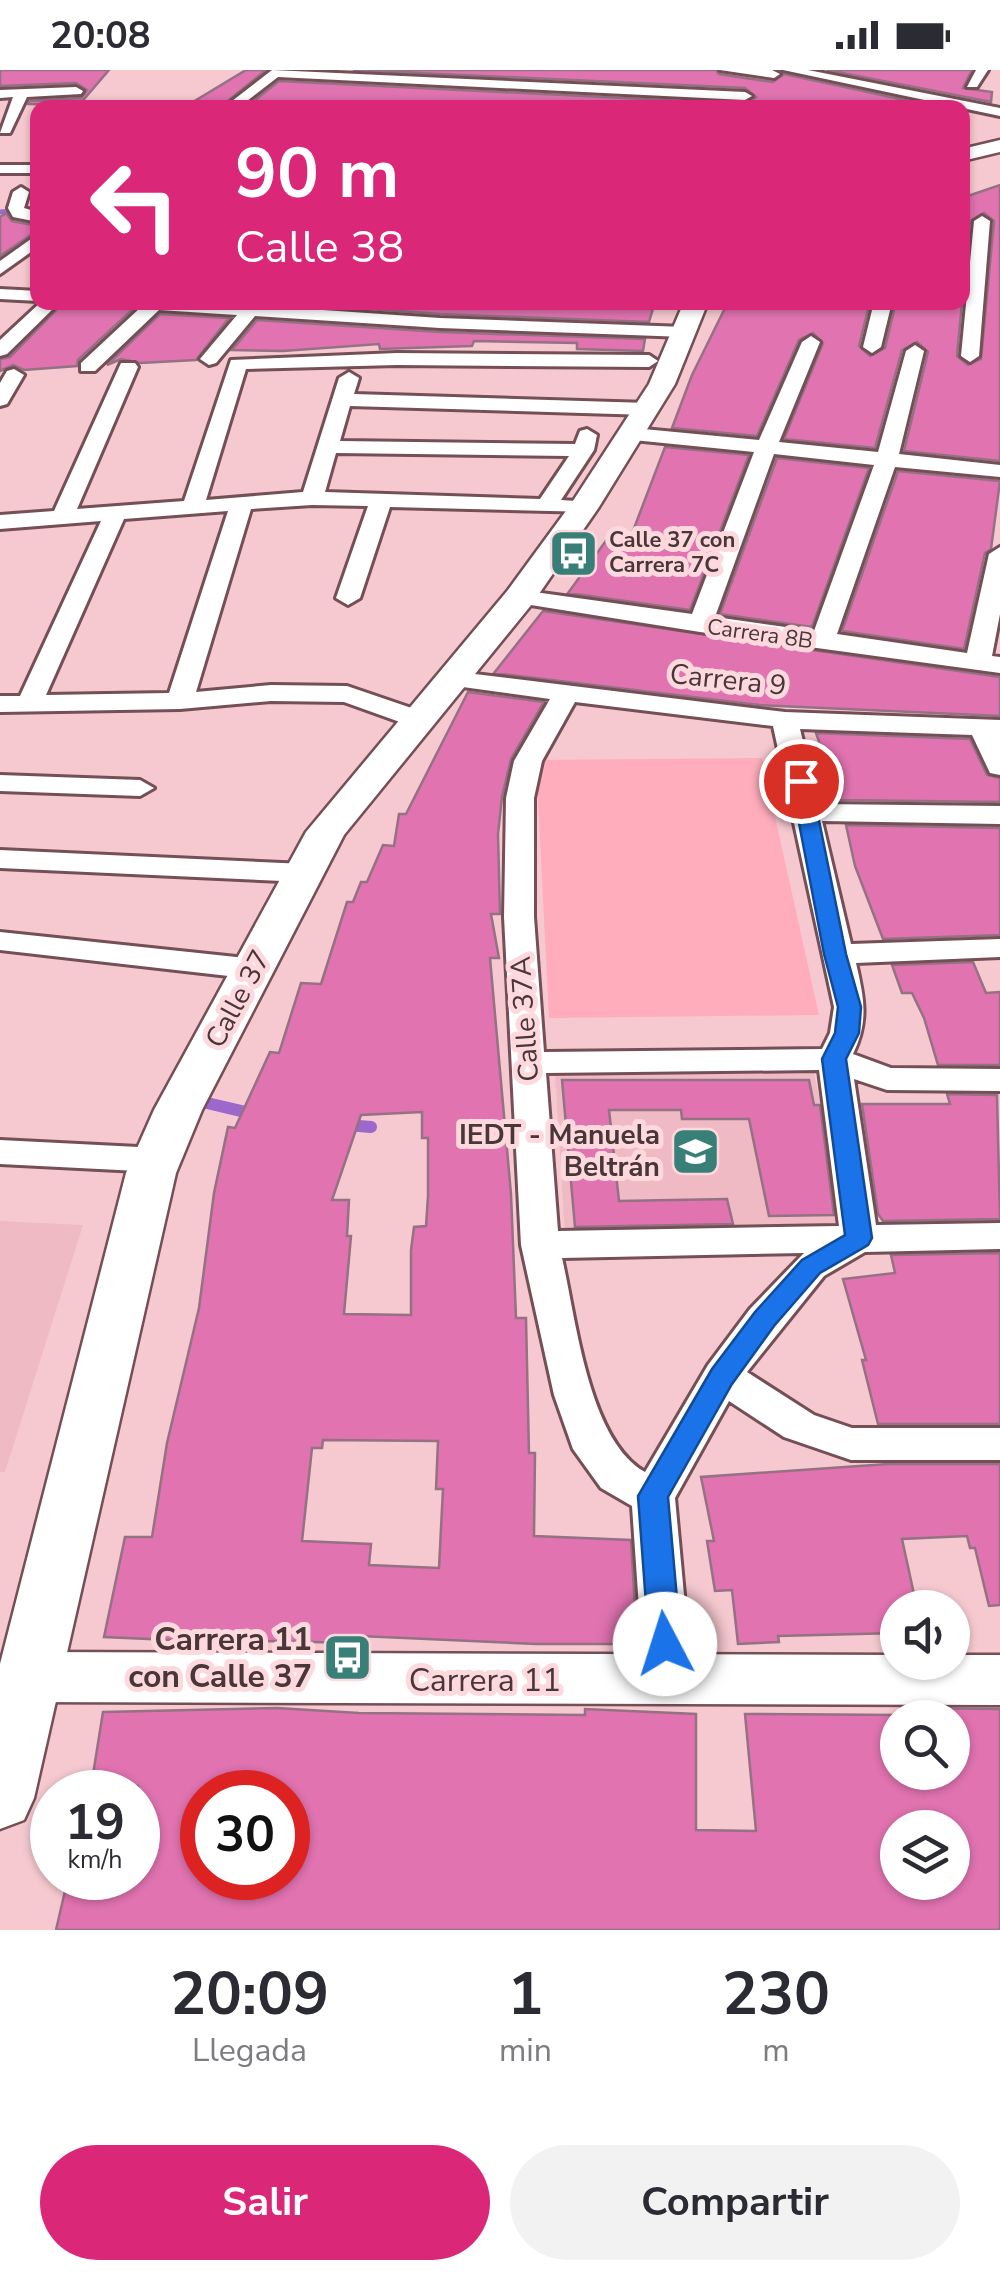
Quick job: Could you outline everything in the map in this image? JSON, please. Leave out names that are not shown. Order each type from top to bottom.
[{"type":"main road","points":[[970,153],[1000,146]]},
{"type":"main road","name":"Calle 37","points":[[0,1798],[158,1160],[178,1110],[326,832],[520,597],[565,506],[641,422],[690,317]]},
{"type":"street","points":[[486,89],[502,70]]},
{"type":"street","points":[[564,86],[573,70]]},
{"type":"street","points":[[726,70],[782,72],[935,100]]},
{"type":"street","points":[[972,84],[982,70]]},
{"type":"street","points":[[743,100],[782,72]]},
{"type":"street","points":[[239,100],[274,73],[486,89],[564,86],[718,100]]},
{"type":"street","points":[[0,94],[22,93],[46,85],[76,91]]},
{"type":"street","points":[[5,130],[22,93]]},
{"type":"street","points":[[247,94],[266,95]]},
{"type":"street","points":[[970,106],[1000,112]]},
{"type":"street","points":[[0,169],[30,169]]},
{"type":"street","points":[[0,192],[23,202]]},
{"type":"street","points":[[970,284],[982,221]]},
{"type":"street","points":[[0,269],[30,245]]},
{"type":"street","points":[[0,294],[30,296]]},
{"type":"street","points":[[970,295],[1000,297]]},
{"type":"street","points":[[0,350],[43,310]]},
{"type":"street","points":[[88,367],[150,310]]},
{"type":"street","points":[[209,358],[251,310]]},
{"type":"street","points":[[320,349],[353,310],[440,323],[532,366],[594,406],[641,422],[766,448],[1000,471]]},
{"type":"street","points":[[429,346],[450,310]]},
{"type":"street","points":[[532,366],[553,310]]},
{"type":"street","points":[[872,347],[881,310]]},
{"type":"street","points":[[968,310],[970,356]]},
{"type":"street","points":[[343,400],[532,366],[690,317]]},
{"type":"street","points":[[700,625],[766,448],[811,342]]},
{"type":"street","points":[[822,642],[887,459],[915,351]]},
{"type":"street","points":[[192,510],[238,364],[532,366],[649,361]]},
{"type":"street","points":[[312,498],[353,362]]},
{"type":"street","points":[[62,518],[128,368]]},
{"type":"street","points":[[0,400],[14,375]]},
{"type":"street","points":[[0,522],[312,498],[565,506],[594,406]]},
{"type":"street","points":[[328,447],[584,450]]},
{"type":"street","points":[[348,598],[381,500]]},
{"type":"street","points":[[180,701],[242,505]]},
{"type":"street","points":[[30,703],[115,514]]},
{"type":"street","points":[[989,663],[1000,554]]},
{"type":"street","name":"Carrera 8B","points":[[520,597],[989,663]]},
{"type":"street","name":"Carrera 9","points":[[450,679],[785,720],[991,728]]},
{"type":"street","points":[[0,704],[180,701],[272,693],[347,694],[420,720]]},
{"type":"street","name":"Calle 37A","points":[[566,694],[528,761],[520,798],[519,917],[540,1245],[574,1395],[594,1449],[616,1476],[653,1496]]},
{"type":"street","points":[[785,720],[809,812],[835,954],[850,1007],[847,1033],[834,1059],[859,1238]]},
{"type":"street","points":[[991,728],[1000,767]]},
{"type":"street","points":[[0,783],[140,788]]},
{"type":"street","points":[[809,812],[1000,815]]},
{"type":"street","points":[[0,860],[305,873]]},
{"type":"street","points":[[0,941],[255,970]]},
{"type":"street","points":[[835,954],[1000,948]]},
{"type":"street","points":[[528,1063],[834,1059],[887,1079],[1000,1080]]},
{"type":"street","points":[[0,1152],[158,1160]]},
{"type":"street","points":[[540,1245],[1000,1236]]},
{"type":"street","points":[[668,1681],[653,1496],[722,1376],[788,1289],[811,1266],[859,1238]]},
{"type":"street","points":[[722,1376],[798,1426],[851,1444],[1000,1444]]},
{"type":"street","name":"Carrera 11","points":[[30,1676],[1000,1680]]},
{"type":"shaded area","points":[[762,758],[819,1015],[549,1018],[536,760]]},
{"type":"shaded area","name":"IEDT - Manuela Beltrán","points":[[555,1073],[814,1073],[846,1229],[565,1235]]},
{"type":"shaded area","points":[[0,1221],[83,1225],[5,1472],[0,1472]]},
{"type":"building","points":[[0,70],[109,70],[83,100],[46,100],[81,98],[87,90],[76,83],[0,86]]},
{"type":"building","points":[[246,70],[266,70],[229,100],[196,100]]},
{"type":"building","points":[[353,70],[716,70],[719,74],[773,82],[784,74],[905,100],[751,100],[756,97],[745,88]]},
{"type":"building","points":[[827,70],[972,70],[963,88],[992,92],[991,102]]},
{"type":"building","points":[[279,81],[664,100],[255,100]]},
{"type":"building","points":[[1000,185],[1000,461],[904,451],[928,352],[917,342],[902,350],[875,448],[784,439],[823,343],[813,333],[799,340],[757,436],[672,428],[692,375],[724,310],[868,310],[859,346],[870,356],[885,348],[894,310],[961,310],[957,356],[968,365],[981,359],[994,221],[984,213],[970,221],[970,195]]},
{"type":"building","points":[[6,213],[12,221],[30,224],[30,235],[0,256],[0,217]]},
{"type":"building","points":[[56,310],[132,310],[78,360],[77,366],[24,370],[13,365],[0,371],[0,359],[10,357]]},
{"type":"building","points":[[383,310],[653,310],[649,322]]},
{"type":"building","points":[[160,314],[229,318],[196,360],[140,363],[121,359],[107,365]]},
{"type":"building","points":[[257,320],[440,332],[645,339],[643,351],[577,349],[577,343],[474,341],[472,346],[380,349],[379,344],[283,351],[232,350]]},
{"type":"building","points":[[665,447],[749,455],[690,610],[568,593],[608,538],[628,544]]},
{"type":"building","points":[[777,458],[869,468],[812,627],[720,614]]},
{"type":"building","points":[[898,471],[1000,481],[991,549],[985,553],[964,649],[842,631]]},
{"type":"building","points":[[543,611],[1000,677],[1000,716],[759,705],[494,673]]},
{"type":"building","points":[[468,692],[544,702],[511,759],[502,797],[498,834],[500,914],[491,914],[499,958],[490,958],[511,1194],[516,1318],[526,1318],[529,1453],[535,1453],[534,1536],[631,1540],[637,1644],[360,1636],[359,1643],[261,1644],[104,1637],[125,1537],[152,1537],[167,1443],[199,1308],[214,1193],[228,1127],[235,1128],[270,1052],[279,1053],[301,983],[321,984],[347,902],[353,902],[361,882],[367,882],[383,845],[394,846],[399,814],[406,814]],"holes":[[[422,1112],[422,1138],[428,1138],[428,1196],[426,1226],[414,1227],[411,1315],[344,1314],[351,1236],[347,1236],[349,1200],[332,1200],[361,1115]],[[323,1440],[438,1441],[436,1489],[443,1489],[439,1568],[369,1565],[371,1544],[302,1541],[312,1448],[322,1448]]]},
{"type":"building","points":[[816,733],[970,739],[987,775],[1000,778],[1000,802],[839,800]]},
{"type":"building","points":[[846,825],[1000,828],[1000,935],[883,939],[855,866]]},
{"type":"building","points":[[973,962],[986,993],[1000,992],[1000,1065],[938,1065],[924,1018],[912,993],[902,993],[892,965]]},
{"type":"building","points":[[562,1080],[809,1080],[814,1105],[820,1105],[834,1215],[769,1216],[749,1119],[682,1119],[681,1110],[609,1110],[619,1201],[727,1199],[733,1224],[575,1227]]},
{"type":"building","points":[[947,1094],[997,1095],[1000,1219],[883,1221],[878,1214],[862,1104],[950,1104]]},
{"type":"building","points":[[1000,1253],[1000,1424],[878,1424],[862,1360],[866,1360],[843,1279],[895,1273],[891,1255]]},
{"type":"building","points":[[888,1464],[1000,1464],[1000,1605],[989,1606],[975,1548],[970,1548],[967,1536],[902,1539],[913,1590],[880,1590],[880,1633],[778,1636],[779,1642],[738,1644],[732,1590],[715,1591],[707,1541],[714,1541],[701,1477]]},
{"type":"building","points":[[277,1708],[359,1713],[585,1715],[585,1709],[696,1714],[696,1830],[756,1831],[745,1714],[880,1715],[880,1790],[970,1790],[970,1709],[1000,1709],[1000,1930],[56,1930],[63,1900],[160,1900],[160,1770],[94,1770],[103,1712]]},
{"type":"waterway","points":[[0,212],[30,210]]},
{"type":"waterway","points":[[207,1103],[258,1115]]},
{"type":"waterway","points":[[346,1125],[371,1127]]},
{"type":"place","name":"Calle 37 con Carrera 7C","points":[[574,553]]},
{"type":"place","name":"IEDT - Manuela Beltrán","points":[[695,1151]]},
{"type":"place","name":"Carrera 11 con Calle 37","points":[[347,1657]]},
{"type":"route","points":[[665,1644],[653,1496],[722,1376],[764,1319],[811,1266],[859,1238],[834,1059],[847,1033],[850,1007],[835,954],[801,781]]}]
